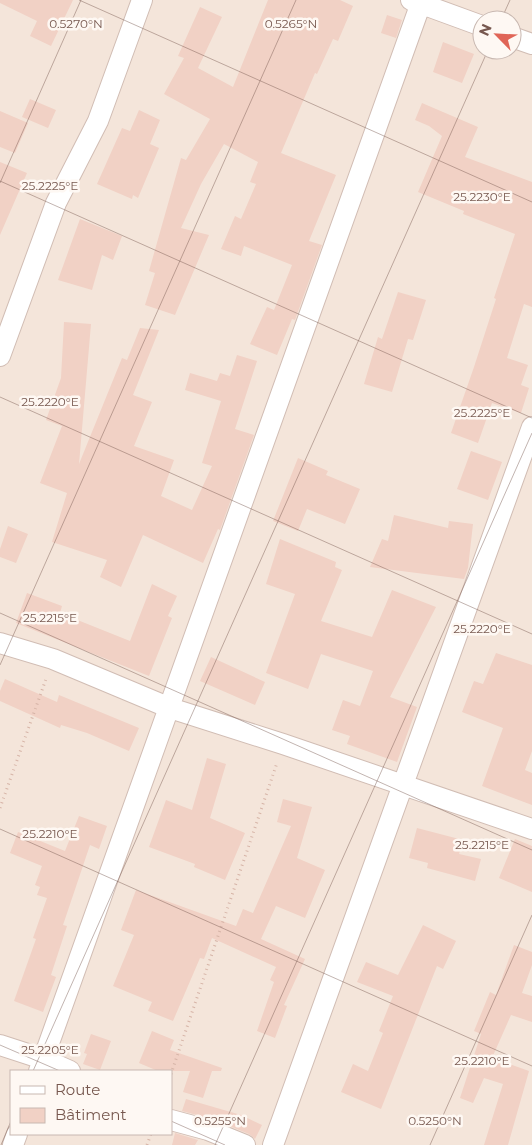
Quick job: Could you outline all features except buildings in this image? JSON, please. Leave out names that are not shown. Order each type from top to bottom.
[{"type":"street","points":[[0,356],[56,203],[98,121],[142,0]]},
{"type":"street","points":[[41,1065],[170,708],[418,1],[472,22]]},
{"type":"street","points":[[273,1145],[532,427]]},
{"type":"street","points":[[0,643],[53,659],[170,708],[283,744],[532,829]]},
{"type":"street","points":[[0,1045],[41,1065],[65,1070]]},
{"type":"street","points":[[172,1120],[208,1130],[245,1145]]},
{"type":"path","points":[[0,808],[53,659]]},
{"type":"path","points":[[172,1071],[283,744]]},
{"type":"shaded area","points":[[0,0],[532,0],[532,1145],[0,1145]]}]
